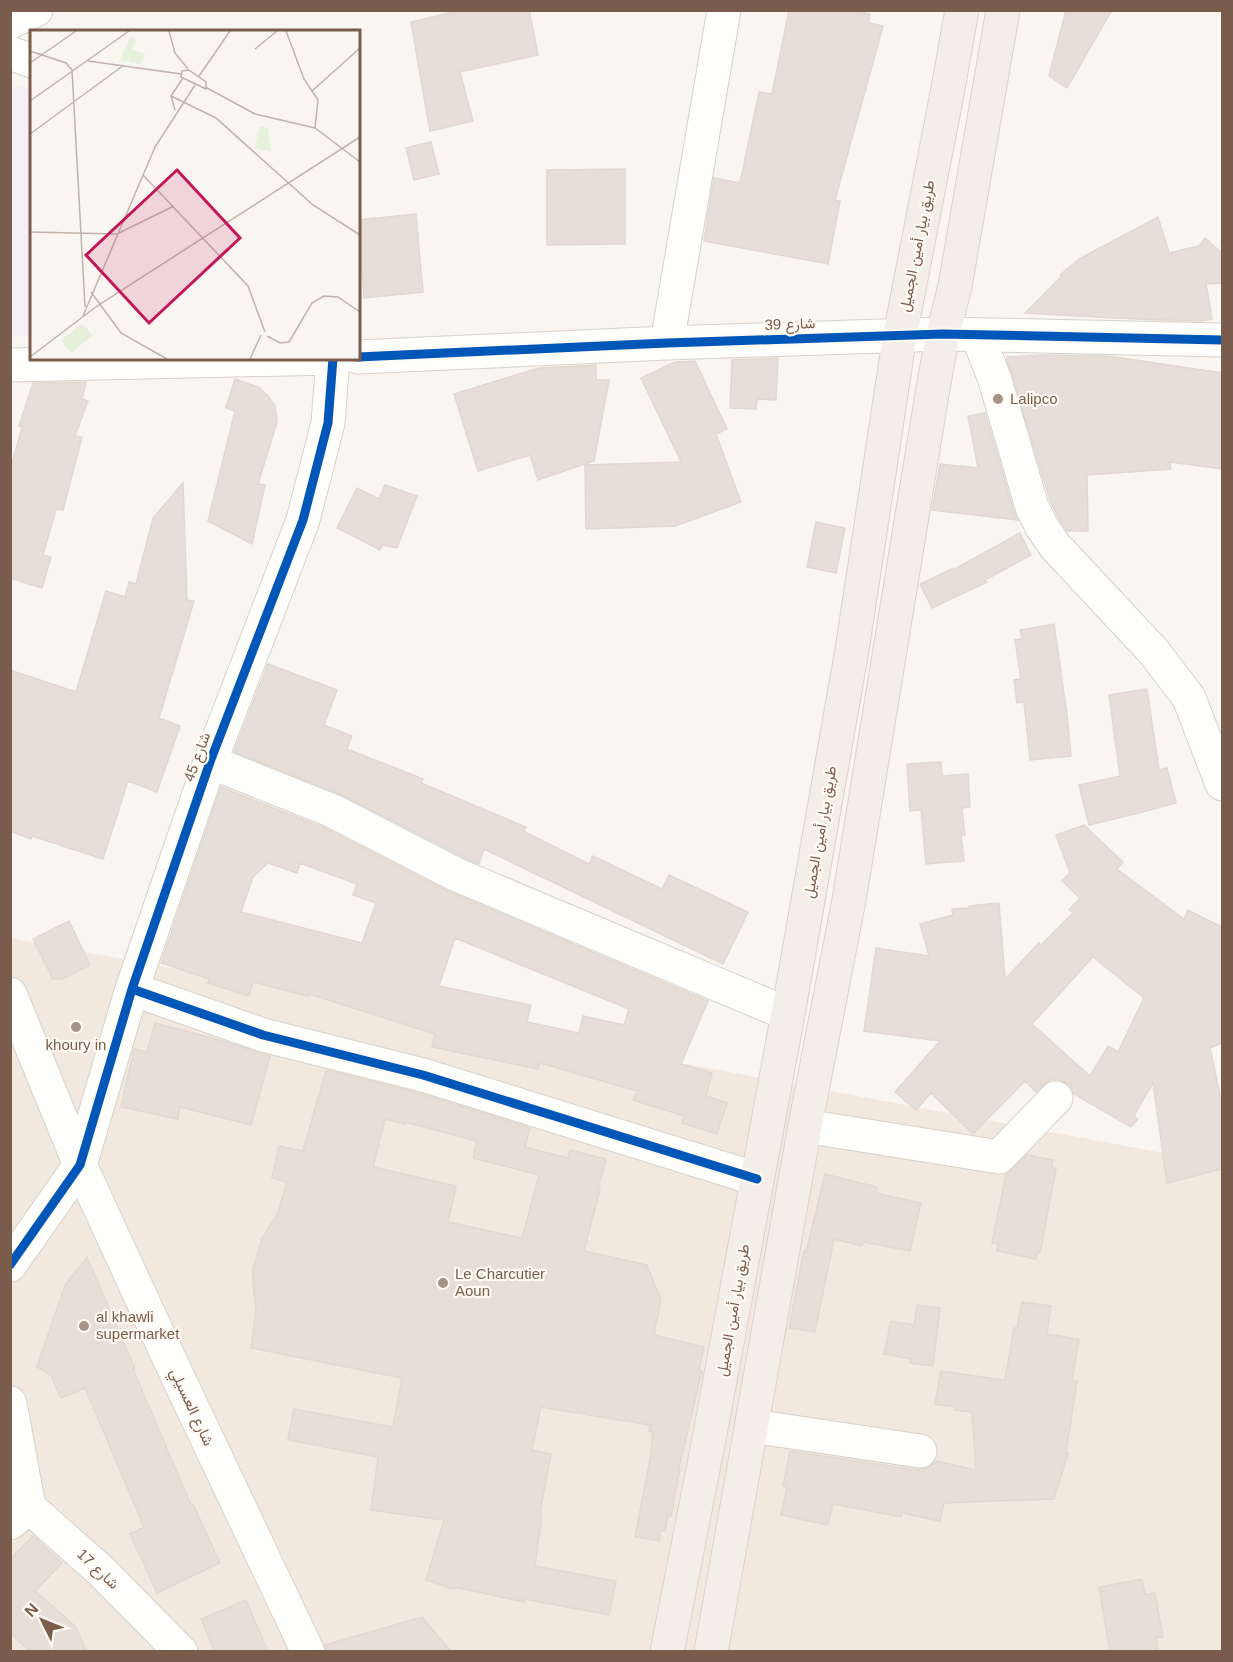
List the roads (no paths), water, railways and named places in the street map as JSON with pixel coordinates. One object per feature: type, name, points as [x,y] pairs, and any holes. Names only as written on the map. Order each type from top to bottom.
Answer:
[{"type":"main road","name":"طريق بيار أمين الجميل","points":[[667,1652],[788,1014],[852,650],[900,335],[962,10]]},
{"type":"main road","points":[[711,1652],[849,900],[943,334],[957,275],[1003,10]]},
{"type":"street","points":[[10,22],[36,10]]},
{"type":"street","points":[[667,343],[723,10]]},
{"type":"street","points":[[10,53],[30,60]]},
{"type":"street","name":"شارع 39","points":[[360,357],[667,343],[943,334],[1222,340]]},
{"type":"street","points":[[978,336],[995,380],[1032,507],[1042,526],[1055,546],[1154,652],[1189,698],[1222,784]]},
{"type":"street","points":[[10,365],[239,360]]},
{"type":"street","name":"شارع 45","points":[[10,1265],[80,1165],[132,989],[210,762],[303,520],[328,423],[331,360]]},
{"type":"street","points":[[210,762],[333,811],[456,874],[788,1014]]},
{"type":"street","points":[[132,989],[263,1035],[423,1075],[757,1179]]},
{"type":"street","name":"شارع العسيلي","points":[[10,994],[80,1165],[308,1652]]},
{"type":"street","points":[[806,1126],[999,1158],[1056,1098]]},
{"type":"street","points":[[10,1403],[20,1515]]},
{"type":"street","points":[[752,1426],[920,1450]]},
{"type":"street","name":"شارع 17","points":[[20,1515],[101,1571],[181,1652]]},
{"type":"place","name":"Lalipco","points":[[998,399]]},
{"type":"place","name":"khoury in","points":[[76,1027]]},
{"type":"place","name":"Le Charcutier Aoun","points":[[443,1283]]},
{"type":"place","name":"al khawli supermarket","points":[[84,1326]]}]
